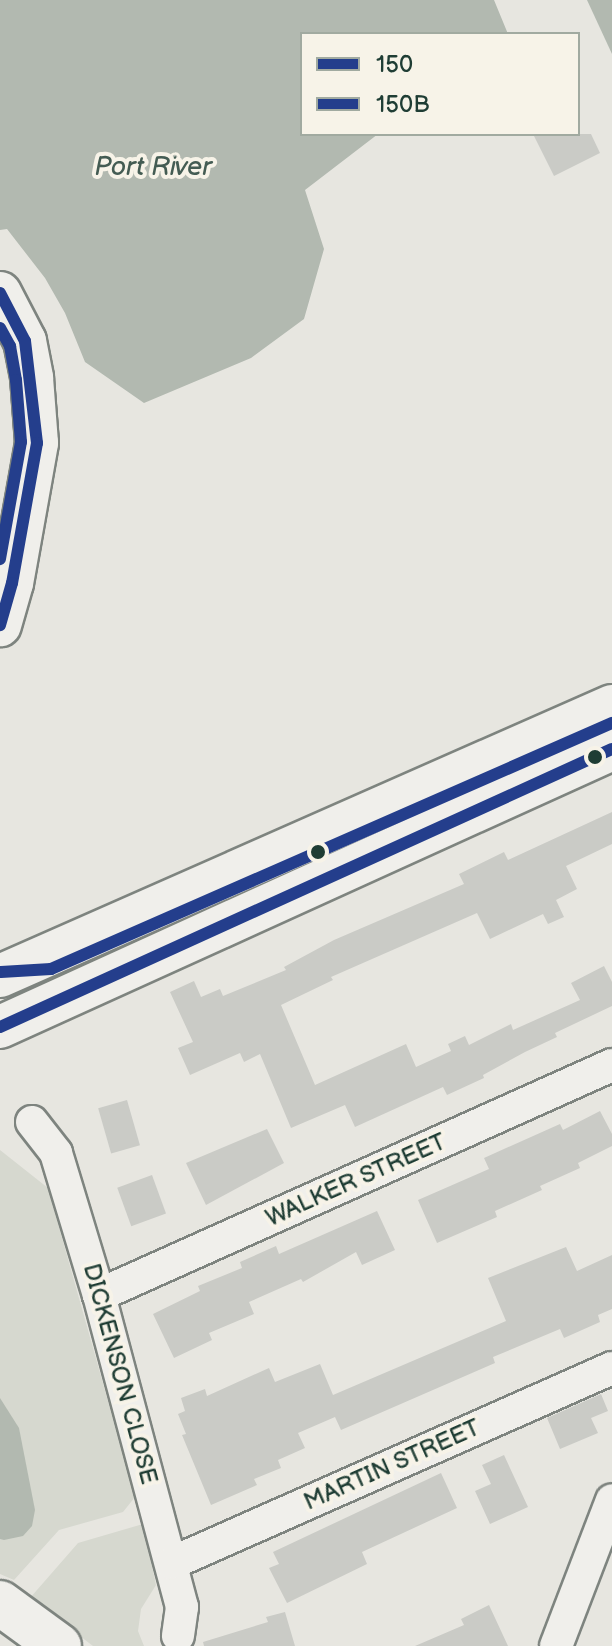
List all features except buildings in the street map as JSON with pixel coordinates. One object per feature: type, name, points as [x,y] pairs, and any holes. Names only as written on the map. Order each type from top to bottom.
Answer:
[{"type":"highway","points":[[0,1603],[59,1646]]},
{"type":"main road","points":[[0,293],[25,341],[32,378],[37,443],[12,583],[0,625]]},
{"type":"main road","points":[[0,349],[13,411],[0,522]]},
{"type":"main road","points":[[0,976],[612,706]]},
{"type":"main road","points":[[0,1027],[612,749]]},
{"type":"main road","points":[[0,956],[45,954]]},
{"type":"street","name":"WALKER STREET","points":[[99,1295],[612,1065]]},
{"type":"street","name":"DICKENSON CLOSE","points":[[32,1122],[56,1153],[99,1295],[172,1563],[182,1607],[178,1636]]},
{"type":"street","name":"MARTIN STREET","points":[[172,1563],[612,1368]]},
{"type":"street","points":[[556,1646],[612,1500]]},
{"type":"shaded area","points":[[0,1150],[48,1188],[135,1497],[123,1512],[59,1530],[14,1580],[0,1574]]},
{"type":"shaded area","points":[[143,1524],[156,1585],[141,1609],[138,1631],[144,1646],[93,1646],[30,1598],[78,1543]]},
{"type":"water","name":"Port River","points":[[0,0],[494,0],[507,32],[300,32],[300,136],[375,136],[305,190],[324,249],[304,319],[251,358],[144,403],[85,362],[65,313],[45,278],[7,229],[0,230]]},
{"type":"water","points":[[587,0],[612,0],[612,54]]},
{"type":"water","points":[[0,1398],[19,1428],[35,1510],[32,1526],[23,1536],[4,1540],[0,1539]]},
{"type":"transit line","name":"150","points":[[0,293],[25,341],[37,443],[12,583],[0,625]]},
{"type":"transit line","name":"150B","points":[[0,328],[10,346],[21,442],[0,559]]},
{"type":"transit line","name":"150B","points":[[1,972],[51,969],[612,723]]},
{"type":"transit line","name":"150","points":[[0,1027],[612,749]]}]
